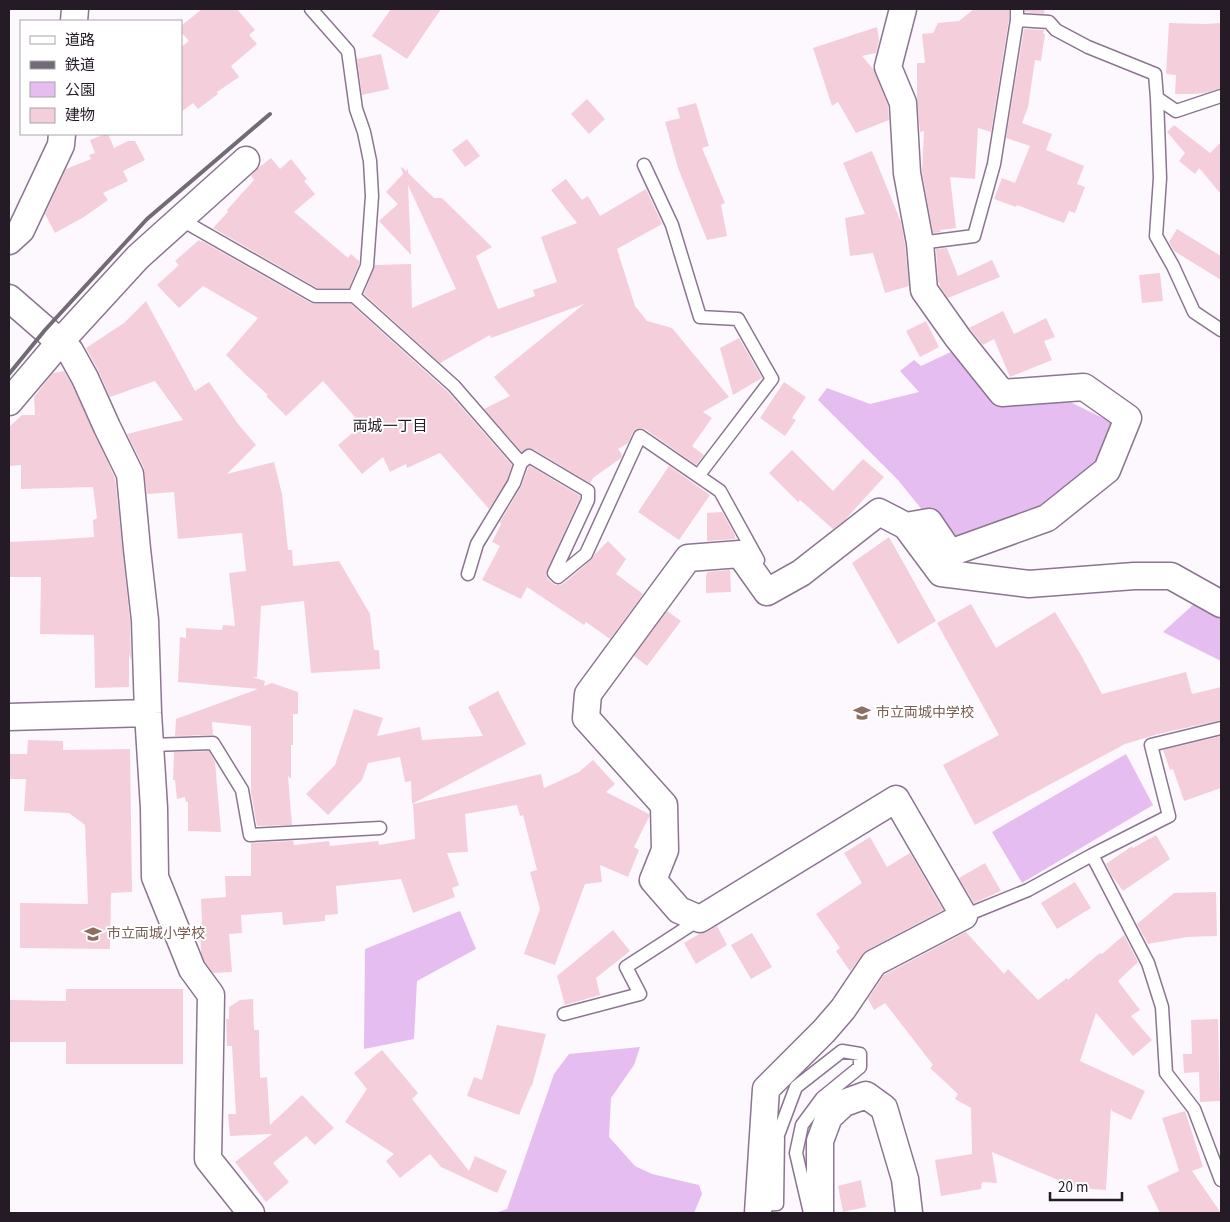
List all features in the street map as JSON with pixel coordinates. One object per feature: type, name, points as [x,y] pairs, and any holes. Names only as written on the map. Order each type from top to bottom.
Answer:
[{"type":"street","points":[[903,9],[888,67],[903,103],[907,173],[920,243],[924,290],[958,338],[1002,393],[1084,387],[1128,418],[1107,470],[1047,518],[950,553],[929,522],[906,526]]},
{"type":"street","points":[[9,241],[21,230],[61,145],[62,135]]},
{"type":"street","points":[[9,402],[60,342],[138,258],[246,160]]},
{"type":"street","points":[[9,298],[70,351],[85,378],[130,474],[145,620],[154,808],[155,877],[192,969],[211,995],[208,1159],[251,1213]]},
{"type":"street","points":[[758,1209],[766,1089],[837,1016],[874,963],[964,916],[896,799],[700,919],[679,910],[653,880],[666,850],[664,805],[586,718],[588,694],[688,558],[740,554],[767,592],[801,573],[879,512],[906,526],[941,573],[1029,584],[1134,576],[1171,576],[1221,604]]},
{"type":"street","points":[[9,717],[148,713]]},
{"type":"street","points":[[820,1213],[820,1141],[829,1117],[844,1103],[866,1095],[884,1108],[905,1179],[909,1213]]},
{"type":"lane","points":[[311,9],[348,51],[356,109],[364,132],[370,160],[372,196],[366,266],[354,296]]},
{"type":"lane","points":[[920,243],[974,236],[994,164],[1017,14],[1050,22],[1056,30],[1088,47],[1155,74],[1160,178],[1156,236],[1173,266],[1194,312],[1221,330]]},
{"type":"lane","points":[[1157,98],[1176,111],[1221,96]]},
{"type":"lane","points":[[644,165],[672,225],[700,317],[738,319],[772,379],[698,476]]},
{"type":"lane","points":[[180,219],[315,296],[354,296],[454,386],[521,463]]},
{"type":"lane","points":[[468,574],[477,544],[514,483],[521,463],[529,456],[588,491],[588,500],[554,573],[558,577],[586,554],[640,436],[720,491],[775,588]]},
{"type":"lane","points":[[964,916],[1028,890],[1169,816],[1151,745],[1221,728]]},
{"type":"lane","points":[[150,745],[213,743],[242,790],[250,835],[380,828]]},
{"type":"lane","points":[[1092,855],[1148,963],[1162,1007],[1166,1073],[1194,1109],[1221,1180]]},
{"type":"lane","points":[[564,1014],[640,994],[626,967],[700,919]]},
{"type":"lane","points":[[758,1209],[777,1204],[778,1135],[796,1086],[842,1052],[860,1054],[860,1067],[822,1098],[802,1125],[796,1153],[810,1213]]},
{"type":"green space","points":[[953,351],[997,402],[1062,398],[1111,422],[1097,479],[1044,514],[953,548],[898,480],[818,400],[827,388],[870,404],[919,392],[900,371],[914,360],[921,366]]},
{"type":"green space","points":[[1194,604],[1221,611],[1221,661],[1163,632]]},
{"type":"green space","points":[[1126,754],[1153,805],[1022,883],[992,832]]},
{"type":"green space","points":[[460,911],[476,949],[417,981],[414,1039],[364,1049],[365,949]]},
{"type":"green space","points":[[640,1047],[634,1065],[611,1098],[609,1137],[635,1166],[652,1174],[699,1185],[702,1194],[694,1213],[495,1213],[507,1209],[554,1074],[569,1054]]},
{"type":"building","points":[[202,9],[237,9],[255,30],[249,35],[257,44],[231,66],[239,77],[217,92],[218,94],[198,109],[193,103],[182,111],[182,46],[189,41],[182,33],[182,25]]},
{"type":"building","points":[[391,9],[441,9],[407,59],[372,36]]},
{"type":"building","points":[[974,9],[1009,9],[991,132],[978,128],[975,179],[950,177],[956,228],[933,233],[922,171],[924,131],[920,132],[917,97],[917,63],[925,63],[922,34],[933,33],[938,23],[959,21]]},
{"type":"building","points":[[1025,9],[1045,9],[1044,14],[1025,12]]},
{"type":"building","points":[[1169,23],[1221,23],[1221,88],[1205,93],[1175,94],[1176,75],[1166,74]]},
{"type":"building","points":[[877,27],[879,40],[876,53],[862,56],[874,70],[888,106],[889,120],[856,133],[838,102],[832,106],[813,48]]},
{"type":"building","points":[[1024,29],[1044,30],[1043,34],[1045,34],[1041,61],[1035,60],[1028,107],[1022,123],[1052,134],[1046,150],[1084,166],[1077,184],[1085,187],[1075,213],[1069,211],[1064,223],[1017,205],[1016,207],[994,199],[1002,178],[1015,183],[1030,146],[1006,138]]},
{"type":"building","points":[[381,54],[389,89],[362,95],[357,59]]},
{"type":"building","points":[[587,99],[605,119],[589,134],[571,114]]},
{"type":"building","points":[[696,103],[709,146],[702,148],[725,203],[721,205],[727,236],[707,240],[678,168],[665,122],[680,118],[677,108]]},
{"type":"building","points":[[1174,125],[1210,153],[1221,142],[1221,194],[1199,168],[1195,174],[1179,161],[1185,153],[1167,132]]},
{"type":"building","points":[[102,135],[108,135],[114,148],[128,141],[135,141],[145,160],[123,171],[128,181],[103,193],[108,200],[84,217],[55,233],[45,214],[66,169],[91,159],[89,155],[95,153],[90,140]]},
{"type":"building","points":[[467,139],[480,156],[465,167],[452,150]]},
{"type":"building","points":[[872,151],[901,222],[909,286],[885,293],[873,253],[850,256],[845,218],[865,214],[843,163]]},
{"type":"building","points":[[271,158],[280,169],[291,159],[307,179],[304,181],[315,194],[294,212],[348,258],[351,254],[359,261],[349,288],[317,288],[213,228],[254,180],[251,176]]},
{"type":"building","points":[[402,167],[406,171],[408,169],[408,173],[434,198],[442,198],[492,247],[476,256],[498,309],[535,296],[533,290],[557,282],[541,237],[577,223],[551,190],[566,179],[582,200],[588,196],[600,216],[646,189],[662,224],[617,249],[635,306],[647,321],[672,328],[729,397],[703,412],[712,418],[692,446],[704,455],[696,465],[645,429],[640,428],[633,432],[628,443],[618,449],[622,455],[621,458],[593,478],[590,483],[533,449],[528,448],[522,452],[484,409],[510,396],[494,377],[584,304],[491,338],[490,335],[440,363],[364,294],[375,265],[411,264],[412,308],[456,289],[408,185],[411,255],[379,221],[398,204],[386,192],[403,174]]},
{"type":"building","points":[[1177,229],[1221,256],[1221,280],[1174,251],[1169,242]]},
{"type":"building","points":[[199,240],[311,303],[351,304],[448,392],[512,465],[507,480],[489,509],[440,453],[407,468],[406,464],[390,472],[383,457],[362,474],[338,445],[362,425],[323,381],[286,416],[266,396],[268,395],[226,355],[258,318],[203,286],[179,308],[157,285],[179,265],[175,261]]},
{"type":"building","points":[[947,248],[958,276],[992,260],[1000,277],[948,298],[938,281],[936,249]]},
{"type":"building","points":[[1160,273],[1163,301],[1142,303],[1139,275]]},
{"type":"building","points":[[146,301],[195,391],[209,382],[238,424],[256,445],[227,474],[274,462],[282,494],[288,550],[292,550],[293,566],[339,561],[370,614],[374,650],[379,650],[380,669],[311,673],[304,601],[261,606],[257,677],[252,677],[265,681],[264,686],[272,683],[298,692],[298,714],[293,714],[291,779],[288,776],[292,825],[257,826],[251,793],[251,726],[212,722],[213,735],[175,736],[176,719],[258,689],[178,682],[180,637],[186,638],[186,628],[222,630],[223,625],[235,626],[229,573],[246,571],[242,533],[178,539],[174,492],[147,494],[144,468],[127,434],[183,420],[155,381],[110,397],[86,348],[124,323]]},
{"type":"building","points":[[1003,311],[1014,334],[1046,318],[1055,337],[1044,341],[1052,360],[1010,377],[994,339],[983,345],[969,328]]},
{"type":"building","points":[[926,321],[939,347],[920,357],[906,331]]},
{"type":"building","points":[[739,338],[762,378],[733,395],[720,348]]},
{"type":"building","points":[[64,371],[115,478],[130,621],[131,660],[129,654],[129,687],[95,688],[94,635],[40,634],[41,577],[9,577],[9,542],[94,537],[93,520],[97,518],[93,487],[21,489],[21,465],[9,466],[9,427],[22,415],[35,415],[34,397],[53,373]]},
{"type":"building","points":[[784,382],[806,397],[792,418],[796,420],[785,436],[760,418]]},
{"type":"building","points":[[792,450],[833,491],[863,459],[884,477],[844,521],[833,529],[800,500],[798,502],[769,473]]},
{"type":"building","points":[[530,466],[580,496],[547,570],[548,579],[555,585],[563,584],[591,560],[608,541],[626,559],[616,574],[643,594],[610,639],[586,622],[584,625],[527,587],[521,599],[482,580],[500,546],[492,542],[501,524],[500,522],[521,487]]},
{"type":"building","points":[[669,466],[710,495],[679,540],[638,512]]},
{"type":"building","points":[[722,512],[735,535],[735,539],[707,541],[707,513]]},
{"type":"building","points":[[889,537],[936,621],[898,644],[852,563]]},
{"type":"building","points":[[730,570],[731,592],[706,593],[707,572]]},
{"type":"building","points":[[971,604],[996,648],[1055,612],[1102,694],[1186,672],[1192,694],[1221,687],[1221,720],[1158,734],[1125,744],[975,825],[943,765],[999,735],[937,623]]},
{"type":"building","points":[[667,611],[681,621],[647,666],[634,656]]},
{"type":"building","points":[[498,691],[526,744],[412,804],[411,781],[405,782],[400,757],[368,763],[362,780],[328,815],[306,794],[335,765],[354,709],[383,718],[377,736],[420,727],[422,740],[483,736],[468,707]]},
{"type":"building","points":[[1221,736],[1221,788],[1184,801],[1173,769],[1170,770],[1163,750]]},
{"type":"building","points":[[28,740],[63,741],[63,750],[130,749],[132,892],[111,893],[110,949],[20,948],[20,903],[88,904],[85,825],[69,813],[24,811],[26,779],[9,779],[9,754],[27,754]]},
{"type":"building","points":[[209,751],[215,762],[221,832],[188,831],[188,802],[186,802],[185,797],[177,799],[175,780],[173,780],[174,752]]},
{"type":"building","points":[[593,760],[615,784],[606,792],[649,814],[649,817],[634,847],[639,850],[628,877],[600,865],[602,882],[585,884],[555,965],[524,954],[540,909],[530,872],[537,870],[523,815],[520,816],[517,805],[465,814],[468,852],[447,853],[459,885],[452,888],[455,897],[413,913],[401,879],[336,886],[338,914],[325,915],[325,921],[283,925],[282,912],[241,915],[242,933],[229,934],[232,972],[213,973],[205,962],[201,952],[201,899],[226,897],[225,876],[251,876],[251,843],[293,841],[294,845],[329,841],[330,846],[378,841],[379,845],[415,839],[413,804],[541,774],[544,788],[579,772]]},
{"type":"building","points":[[1156,835],[1170,859],[1123,891],[1106,864],[1132,846],[1133,848]]},
{"type":"building","points":[[870,837],[887,867],[910,853],[943,910],[867,950],[850,971],[836,951],[840,948],[816,914],[862,883],[844,853]]},
{"type":"building","points":[[985,863],[1001,891],[974,903],[959,878]]},
{"type":"building","points":[[1075,882],[1091,908],[1057,929],[1041,903]]},
{"type":"building","points":[[1216,892],[1217,936],[1187,937],[1148,944],[1137,924],[1174,893]]},
{"type":"building","points":[[717,926],[727,945],[696,964],[684,943]]},
{"type":"building","points":[[613,930],[630,951],[596,978],[600,995],[565,1005],[557,976]]},
{"type":"building","points":[[966,932],[1004,974],[1008,969],[1038,1000],[1067,978],[1068,980],[1124,935],[1138,962],[1118,981],[1140,1010],[1131,1016],[1152,1040],[1133,1056],[1096,1013],[1080,1061],[1145,1091],[1131,1120],[1112,1111],[1111,1108],[1106,1190],[1077,1188],[992,1152],[997,1183],[982,1182],[981,1189],[941,1196],[935,1160],[972,1154],[971,1108],[955,1099],[958,1094],[930,1068],[933,1065],[885,1003],[874,1010],[868,999],[884,975]]},
{"type":"building","points":[[752,933],[772,967],[751,979],[731,945]]},
{"type":"building","points":[[66,989],[183,989],[183,1064],[66,1064],[66,1042],[9,1042],[9,1000],[66,1001]]},
{"type":"building","points":[[253,999],[254,1030],[259,1030],[260,1078],[267,1077],[270,1125],[302,1095],[334,1128],[315,1145],[306,1136],[273,1163],[289,1182],[266,1202],[235,1162],[272,1134],[230,1136],[228,1114],[236,1114],[232,1046],[227,1046],[226,1019],[229,1019],[229,1007],[240,1000]]},
{"type":"building","points":[[1218,1019],[1220,1101],[1200,1102],[1199,1072],[1184,1073],[1183,1054],[1192,1054],[1191,1020]]},
{"type":"building","points":[[497,1025],[546,1034],[532,1086],[519,1115],[467,1096],[474,1077],[482,1080]]},
{"type":"building","points":[[382,1050],[418,1093],[412,1099],[469,1171],[475,1156],[507,1171],[497,1193],[441,1167],[430,1154],[400,1178],[386,1161],[394,1154],[345,1122],[367,1089],[354,1073]]},
{"type":"building","points":[[1185,1111],[1203,1167],[1192,1171],[1221,1213],[1160,1213],[1147,1186],[1179,1171],[1162,1118]]},
{"type":"building","points":[[861,1180],[866,1207],[843,1212],[838,1186]]},
{"type":"railway","points":[[9,374],[45,330],[147,219],[270,114]]},
{"type":"place","name":"市立両城中学校","points":[[862,713]]},
{"type":"place","name":"市立両城小学校","points":[[93,934]]},
{"type":"district","name":"両城一丁目","points":[[390,426]]}]
